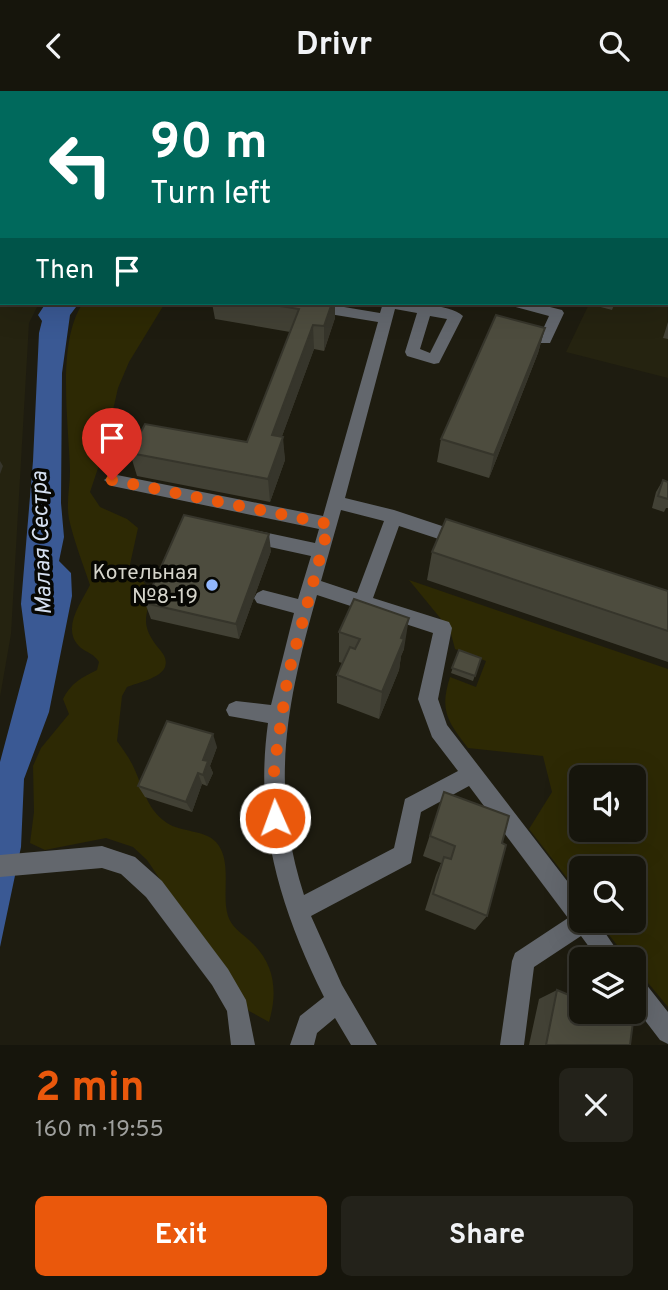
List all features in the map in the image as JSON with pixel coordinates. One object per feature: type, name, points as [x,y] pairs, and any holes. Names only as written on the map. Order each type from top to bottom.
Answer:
[{"type":"street","points":[[331,305],[434,308]]},
{"type":"street","points":[[525,305],[556,313],[545,340]]},
{"type":"street","points":[[365,1045],[337,1003],[297,911],[275,818],[274,768],[291,655],[388,308]]},
{"type":"street","points":[[112,480],[329,524]]},
{"type":"street","points":[[335,502],[394,517],[485,547]]},
{"type":"street","points":[[363,601],[394,517]]},
{"type":"street","points":[[233,533],[321,551]]},
{"type":"street","points":[[312,586],[443,628],[428,699],[439,730],[569,902]]},
{"type":"street","points":[[263,598],[305,608]]},
{"type":"street","points":[[236,710],[280,715]]},
{"type":"street","points":[[297,911],[403,855],[412,806],[472,774]]},
{"type":"street","points":[[0,866],[102,857],[127,865],[154,890],[220,977],[237,1008],[243,1045]]},
{"type":"street","points":[[512,1045],[523,961],[569,930]]},
{"type":"street","points":[[302,1045],[302,1036],[314,1016],[337,1003]]},
{"type":"street","points":[[646,1003],[668,1032]]},
{"type":"shaded area","points":[[0,305],[38,305],[29,323],[11,634],[0,697]]},
{"type":"shaded area","points":[[82,305],[164,305],[129,362],[118,388],[104,450],[90,492],[100,507],[127,519],[138,528],[129,569],[148,589],[150,596],[147,628],[166,663],[159,674],[127,687],[122,696],[117,741],[132,764],[149,803],[160,817],[172,826],[211,838],[221,850],[229,920],[258,949],[272,978],[273,999],[269,1022],[249,1011],[147,860],[133,847],[106,838],[45,850],[30,843],[34,812],[33,766],[41,748],[69,714],[63,699],[69,689],[77,681],[97,670],[99,662],[81,648],[72,633],[74,617],[90,585],[71,527],[68,507],[70,471],[66,384],[69,339]]},
{"type":"shaded area","points":[[589,305],[612,310],[614,305],[668,305],[668,378],[566,352]]},
{"type":"shaded area","points":[[409,580],[668,669],[668,1007],[646,980],[646,947],[619,947],[607,933],[646,933],[646,856],[569,856],[569,881],[529,829],[552,792],[543,756],[468,748],[447,715],[445,699],[450,677],[476,687],[486,661],[455,649],[450,630]]},
{"type":"water","name":"Малая Сестра","points":[[45,305],[78,305],[70,315],[62,373],[61,503],[64,537],[59,561],[71,573],[72,596],[49,712],[24,779],[21,847],[0,947],[0,762],[28,657],[21,604],[33,461],[39,333],[42,321],[38,315]]},
{"type":"building","points":[[274,305],[331,305],[324,326],[313,325],[272,435],[283,437],[268,479],[130,453],[145,424],[247,442],[299,309]]},
{"type":"building","points":[[496,315],[545,328],[494,455],[441,439]]},
{"type":"building","points":[[663,480],[668,482],[668,499],[658,496]]},
{"type":"building","name":"Котельная №8-19","points":[[184,515],[269,534],[236,624],[145,603]]},
{"type":"building","points":[[446,519],[668,591],[668,631],[432,552]]},
{"type":"building","points":[[354,599],[409,618],[401,638],[404,639],[382,692],[337,675],[350,647],[355,649],[360,639],[339,632]]},
{"type":"building","points":[[459,650],[481,658],[475,676],[452,668]]},
{"type":"building","points":[[167,721],[213,734],[203,760],[208,761],[203,775],[198,773],[186,802],[138,786]]},
{"type":"building","points":[[444,792],[509,816],[502,843],[506,845],[487,916],[433,894],[444,857],[451,859],[455,846],[430,836]]},
{"type":"building","points":[[557,990],[569,995],[569,1024],[633,1024],[630,1045],[546,1045]]},
{"type":"place","name":"Котельная №8-19","points":[[212,585]]},
{"type":"route","points":[[112,480],[329,524],[291,655],[274,768],[275,818]]}]
